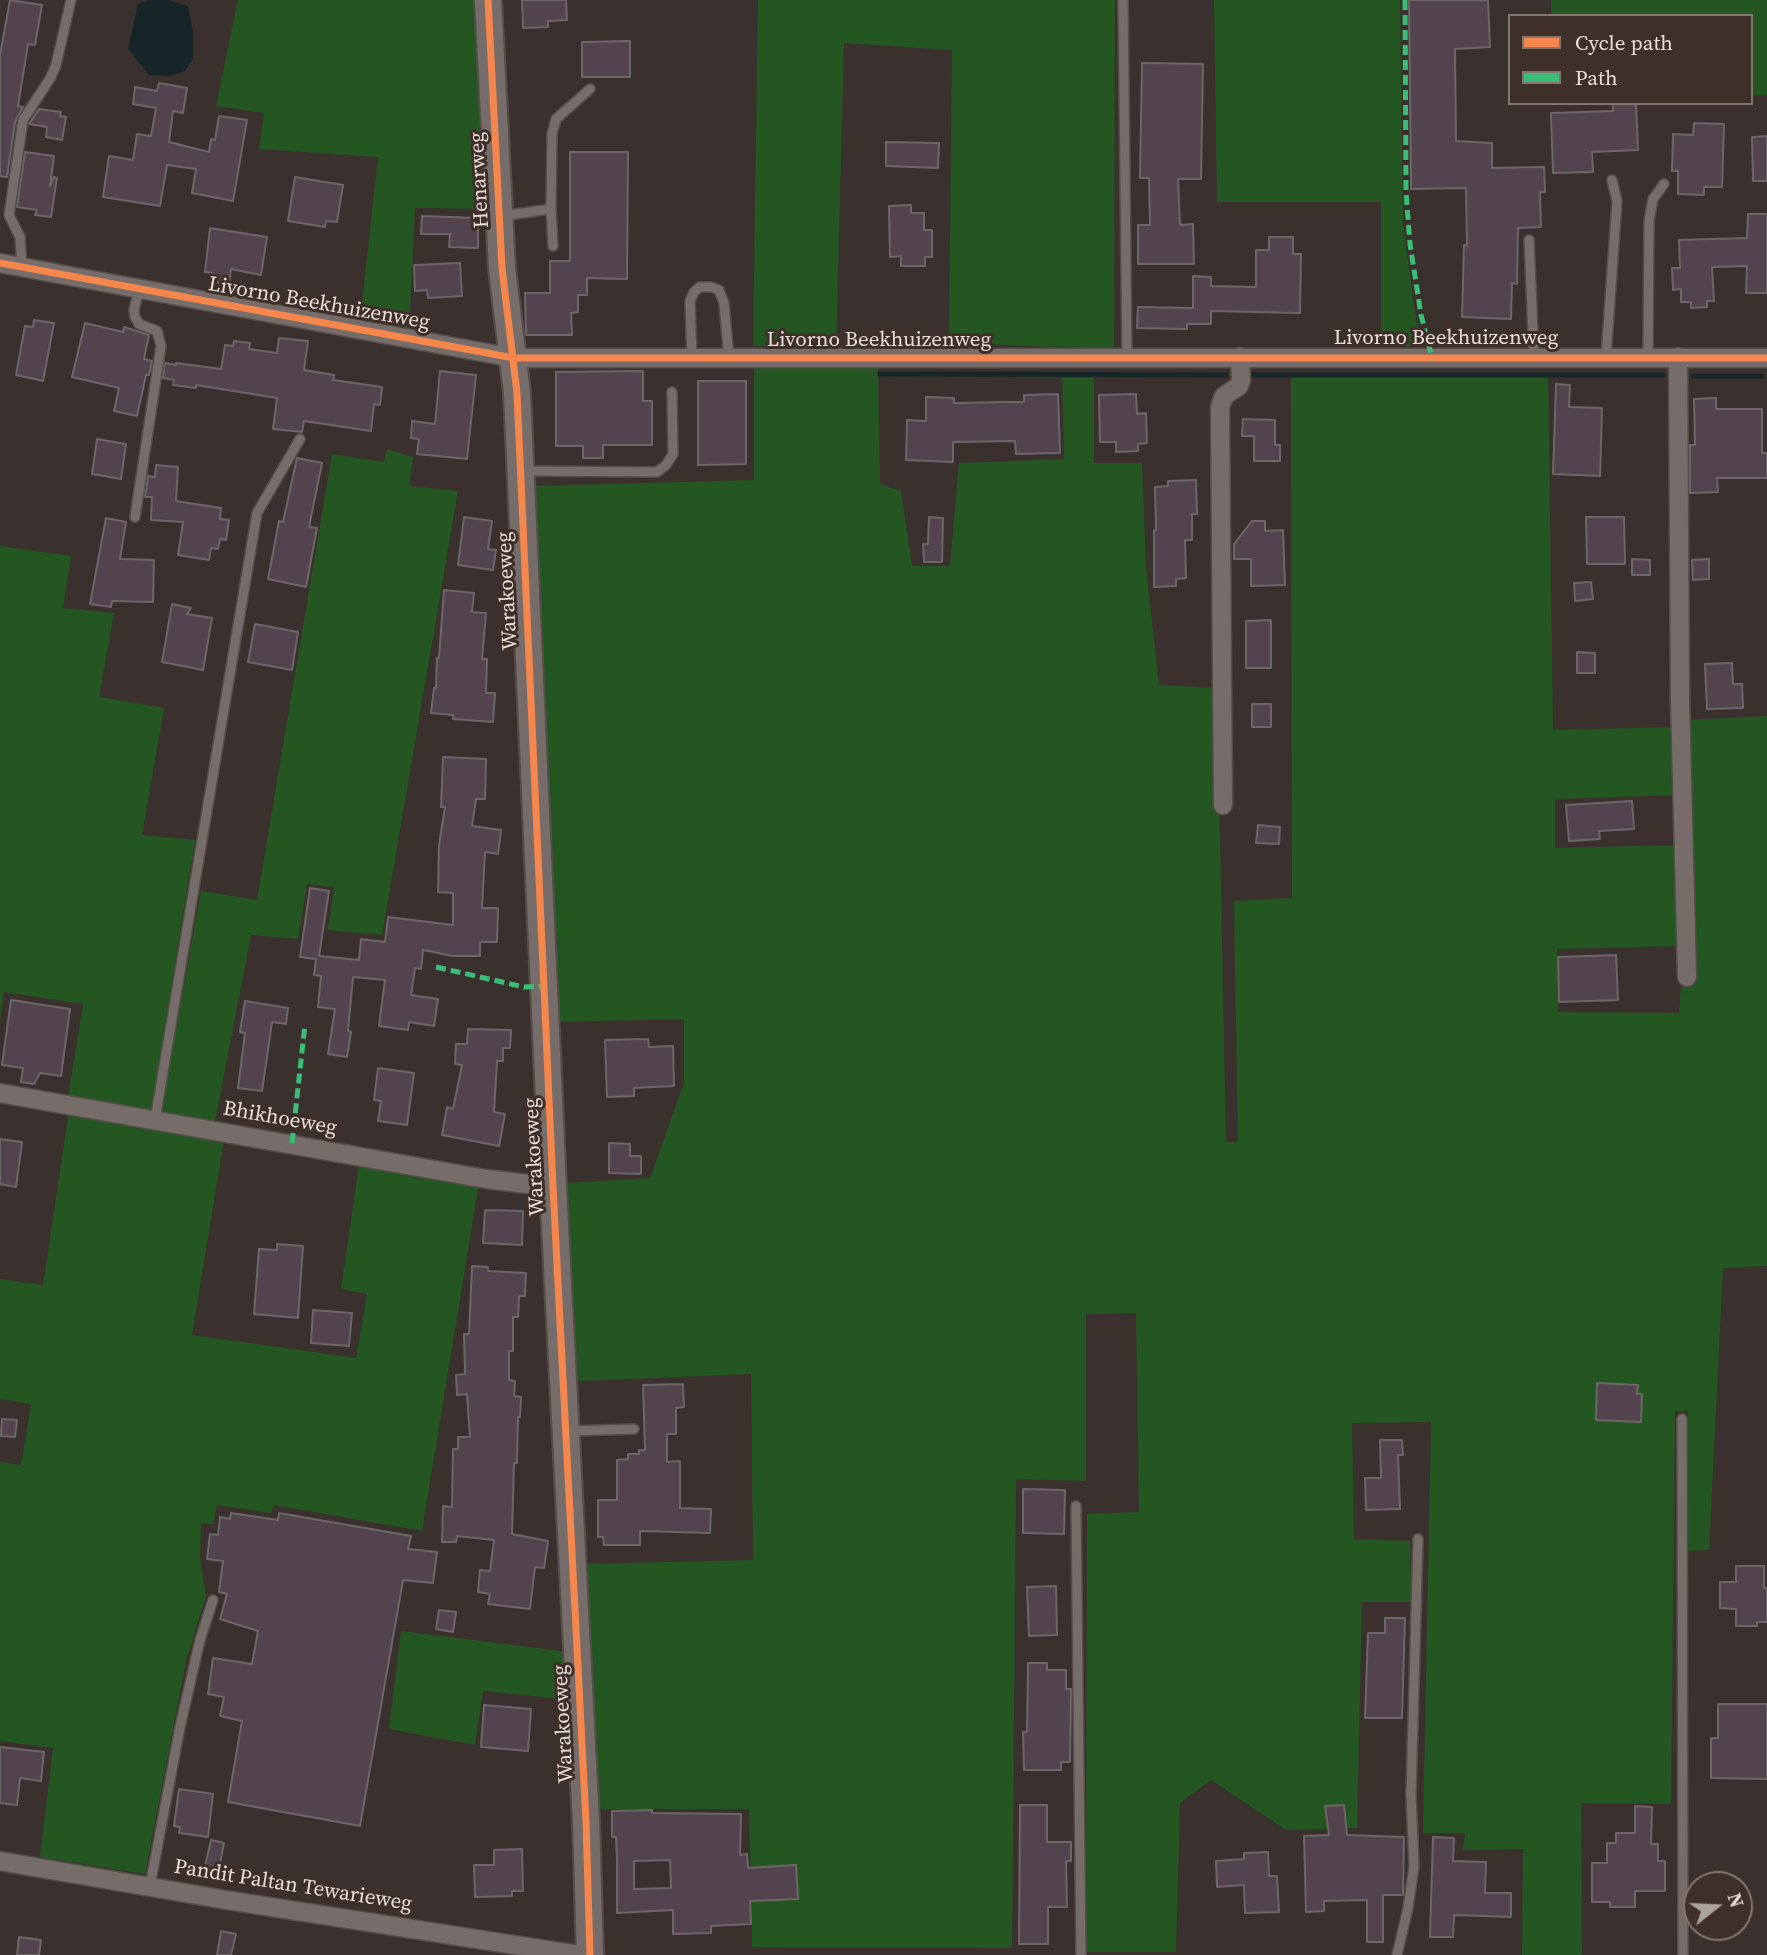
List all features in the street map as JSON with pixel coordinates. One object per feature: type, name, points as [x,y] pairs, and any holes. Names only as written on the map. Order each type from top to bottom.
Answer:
[{"type":"street","name":"Henarweg","points":[[488,0],[506,314],[514,358]]},
{"type":"street","name":"Livorno Beekhuizenweg","points":[[0,264],[514,358],[1767,358]]},
{"type":"street","points":[[1678,357],[1680,700],[1687,977]]},
{"type":"street","name":"Warakoeweg","points":[[514,358],[586,1821],[590,1955]]},
{"type":"street","points":[[1223,805],[1220,407],[1224,396],[1239,386],[1240,358]]},
{"type":"street","name":"Bhikhoeweg","points":[[0,1093],[486,1179],[553,1187]]},
{"type":"street","name":"Pandit Paltan Tewarieweg","points":[[0,1861],[579,1955]]},
{"type":"lane","points":[[22,268],[20,237],[9,215],[23,120],[56,65],[71,0]]},
{"type":"lane","points":[[1123,0],[1127,357]]},
{"type":"lane","points":[[553,246],[552,134],[556,119],[590,89]]},
{"type":"lane","points":[[1606,357],[1617,201],[1612,180]]},
{"type":"lane","points":[[1648,357],[1649,222],[1653,199],[1664,184]]},
{"type":"lane","points":[[499,216],[551,209]]},
{"type":"lane","points":[[1528,240],[1534,356]]},
{"type":"lane","points":[[692,359],[690,301],[694,292],[700,288],[711,287],[719,290],[724,303],[729,359]]},
{"type":"lane","points":[[135,517],[161,346],[157,331],[139,324],[135,317],[139,289]]},
{"type":"lane","points":[[520,471],[657,472],[673,454],[672,392]]},
{"type":"lane","points":[[155,1120],[257,513],[300,439]]},
{"type":"lane","points":[[1682,1419],[1683,1955]]},
{"type":"lane","points":[[566,1431],[634,1429]]},
{"type":"lane","points":[[1076,1506],[1080,1955]]},
{"type":"lane","points":[[1397,1955],[1414,1866],[1411,1796],[1418,1539]]},
{"type":"lane","points":[[150,1886],[180,1727],[200,1640],[214,1600]]},
{"type":"green space","points":[[238,0],[480,0],[488,209],[415,208],[409,330],[360,322],[378,157],[259,149],[264,113],[216,106]]},
{"type":"green space","points":[[758,0],[1115,0],[1114,349],[949,343],[952,50],[844,43],[836,347],[753,346]]},
{"type":"green space","points":[[1214,0],[1400,0],[1403,223],[1422,347],[1381,346],[1381,202],[1217,202]]},
{"type":"green space","points":[[1551,0],[1767,0],[1767,95],[1753,95],[1753,14],[1551,14]]},
{"type":"green space","points":[[878,365],[880,484],[901,491],[912,566],[950,566],[959,463],[1064,459],[1062,374],[1094,374],[1094,463],[1142,463],[1146,567],[1159,685],[1217,688],[1226,1142],[1238,1142],[1234,901],[1292,898],[1291,375],[1548,375],[1553,730],[1675,727],[1673,795],[1555,799],[1555,848],[1677,845],[1680,946],[1557,949],[1558,1012],[1679,1013],[1681,987],[1693,986],[1688,720],[1767,716],[1767,1266],[1723,1268],[1709,1550],[1688,1551],[1688,1411],[1675,1411],[1671,1804],[1581,1803],[1582,1955],[1522,1955],[1523,1849],[1463,1850],[1465,1833],[1423,1833],[1431,1422],[1352,1423],[1354,1539],[1410,1541],[1411,1602],[1362,1602],[1357,1828],[1286,1830],[1211,1780],[1180,1803],[1176,1952],[1086,1952],[1087,1514],[1139,1512],[1136,1313],[1086,1314],[1086,1481],[1016,1479],[1012,1948],[752,1947],[749,1809],[591,1809],[581,1564],[753,1560],[751,1374],[578,1381],[566,1183],[650,1178],[684,1083],[684,1019],[555,1022],[530,486],[754,480],[754,366]]},
{"type":"green space","points":[[387,449],[413,457],[409,486],[458,491],[382,935],[328,930],[334,887],[307,884],[298,939],[251,935],[215,1121],[161,1113],[201,891],[257,900],[332,454],[384,462]]},
{"type":"green space","points":[[0,546],[71,556],[63,608],[114,613],[99,697],[164,708],[142,835],[195,840],[151,1112],[68,1097],[83,1004],[4,992],[0,1021]]},
{"type":"green space","points":[[69,1110],[224,1140],[192,1335],[356,1358],[367,1294],[341,1289],[359,1165],[479,1183],[422,1531],[274,1505],[271,1513],[217,1505],[213,1524],[201,1523],[200,1557],[206,1596],[186,1661],[145,1874],[40,1857],[53,1748],[0,1741],[0,1462],[21,1465],[31,1404],[0,1399],[0,1279],[43,1285]]},
{"type":"green space","points":[[401,1631],[568,1652],[571,1700],[483,1691],[475,1745],[389,1729]]},
{"type":"shaded area","points":[[149,0],[168,0],[188,6],[193,32],[193,59],[185,71],[170,76],[149,75],[128,49],[138,4]]},
{"type":"building","points":[[10,0],[42,5],[35,45],[28,44],[18,106],[23,107],[15,122],[7,177],[0,176],[0,55]]},
{"type":"building","points":[[522,0],[566,0],[567,20],[548,21],[548,27],[523,28]]},
{"type":"building","points":[[1409,0],[1488,0],[1490,47],[1455,49],[1456,141],[1492,143],[1492,168],[1544,167],[1545,192],[1540,192],[1541,227],[1518,228],[1517,284],[1512,283],[1511,319],[1462,317],[1464,245],[1467,246],[1466,188],[1411,189]]},
{"type":"building","points":[[630,41],[630,77],[582,77],[582,42]]},
{"type":"building","points":[[1142,63],[1203,64],[1201,179],[1178,179],[1180,225],[1193,224],[1194,264],[1138,264],[1138,225],[1150,225],[1149,178],[1140,178]]},
{"type":"building","points":[[159,83],[187,88],[183,113],[173,111],[169,142],[209,152],[211,139],[215,140],[219,116],[247,120],[233,201],[192,193],[196,169],[167,165],[160,206],[103,197],[109,156],[133,160],[137,134],[151,136],[156,108],[133,104],[135,87],[157,91]]},
{"type":"building","points":[[1613,105],[1636,105],[1638,150],[1592,152],[1593,172],[1553,173],[1551,113],[1613,111]]},
{"type":"building","points":[[39,109],[61,112],[60,116],[66,117],[62,140],[46,137],[47,127],[29,124]]},
{"type":"building","points":[[1694,123],[1724,124],[1722,187],[1704,187],[1704,195],[1678,194],[1678,171],[1672,171],[1673,134],[1693,135]]},
{"type":"building","points":[[1767,136],[1767,181],[1753,181],[1752,137]]},
{"type":"building","points":[[886,142],[939,143],[938,168],[886,166]]},
{"type":"building","points":[[25,152],[54,156],[50,186],[54,177],[57,178],[51,217],[35,215],[37,210],[17,207]]},
{"type":"building","points":[[570,152],[628,152],[627,279],[587,278],[587,295],[578,295],[578,312],[571,313],[572,335],[526,335],[525,293],[550,293],[550,261],[570,261]]},
{"type":"building","points":[[295,177],[343,185],[337,222],[326,221],[325,227],[288,221]]},
{"type":"building","points":[[911,205],[911,213],[924,213],[924,230],[932,230],[932,257],[925,257],[925,266],[901,266],[901,256],[890,257],[889,206]]},
{"type":"building","points":[[1748,214],[1767,214],[1767,293],[1746,293],[1747,266],[1712,267],[1714,301],[1707,301],[1707,307],[1691,308],[1691,302],[1681,302],[1681,289],[1673,290],[1672,268],[1680,268],[1679,240],[1747,238]]},
{"type":"building","points":[[422,216],[478,218],[478,248],[449,247],[450,234],[421,234]]},
{"type":"building","points":[[210,228],[267,237],[261,275],[231,269],[229,284],[212,282],[213,273],[205,272]]},
{"type":"building","points":[[1269,237],[1293,237],[1293,254],[1301,254],[1300,313],[1211,311],[1211,324],[1187,324],[1187,329],[1137,328],[1138,307],[1193,308],[1193,276],[1211,277],[1211,286],[1256,287],[1256,250],[1269,250]]},
{"type":"building","points":[[460,263],[462,296],[428,298],[427,290],[415,291],[414,265]]},
{"type":"building","points":[[34,320],[54,323],[43,381],[16,375],[25,326],[33,327]]},
{"type":"building","points":[[85,323],[123,332],[124,327],[149,335],[144,359],[152,361],[149,375],[146,375],[137,416],[114,411],[119,388],[72,377]]},
{"type":"building","points":[[279,338],[308,341],[304,370],[334,375],[333,380],[382,387],[380,405],[374,404],[371,431],[304,421],[302,432],[273,429],[277,398],[196,385],[196,388],[173,385],[174,380],[163,378],[165,363],[221,369],[225,345],[233,346],[234,341],[250,343],[249,349],[277,353]]},
{"type":"building","points":[[440,371],[476,375],[467,459],[417,454],[419,439],[411,438],[412,421],[435,424]]},
{"type":"building","points":[[643,371],[643,401],[652,401],[652,445],[603,445],[603,458],[583,458],[583,446],[556,446],[556,372]]},
{"type":"building","points":[[698,381],[746,381],[746,464],[698,465]]},
{"type":"building","points":[[1556,384],[1570,385],[1569,407],[1602,408],[1600,476],[1553,474]]},
{"type":"building","points":[[1058,394],[1060,453],[1016,454],[1015,441],[953,442],[953,462],[906,460],[907,420],[926,421],[926,397],[954,398],[954,403],[1024,402],[1024,395]]},
{"type":"building","points":[[1136,394],[1137,414],[1146,413],[1147,443],[1138,444],[1138,451],[1116,452],[1116,442],[1100,442],[1099,395]]},
{"type":"building","points":[[1716,398],[1716,409],[1762,409],[1762,453],[1767,453],[1767,478],[1717,478],[1718,492],[1690,493],[1690,445],[1695,445],[1694,399]]},
{"type":"building","points":[[1243,419],[1275,420],[1275,445],[1280,445],[1280,461],[1254,461],[1254,436],[1242,436]]},
{"type":"building","points":[[97,439],[126,444],[121,479],[92,474]]},
{"type":"building","points":[[297,458],[322,463],[309,527],[317,528],[306,587],[268,579],[279,521],[283,522]]},
{"type":"building","points":[[156,465],[178,467],[176,501],[221,508],[220,519],[229,520],[226,540],[220,539],[218,549],[211,548],[209,560],[178,555],[183,522],[151,520],[152,497],[145,497],[148,476],[155,477]]},
{"type":"building","points":[[1196,480],[1197,514],[1192,514],[1192,540],[1185,540],[1186,578],[1176,579],[1176,586],[1154,587],[1155,487],[1168,486],[1168,481]]},
{"type":"building","points":[[464,517],[492,521],[488,549],[496,550],[493,570],[458,565]]},
{"type":"building","points":[[929,517],[943,518],[942,562],[924,562],[923,544],[928,544]]},
{"type":"building","points":[[1586,517],[1624,517],[1625,564],[1587,564]]},
{"type":"building","points":[[106,518],[126,522],[120,559],[154,560],[153,602],[112,601],[111,607],[90,604]]},
{"type":"building","points":[[1252,521],[1265,521],[1265,531],[1283,530],[1285,585],[1251,586],[1251,559],[1234,559],[1234,544]]},
{"type":"building","points":[[1632,559],[1650,560],[1650,575],[1632,575]]},
{"type":"building","points":[[1709,559],[1709,579],[1693,580],[1692,560]]},
{"type":"building","points":[[1591,582],[1593,599],[1575,601],[1574,583]]},
{"type":"building","points":[[444,590],[474,593],[472,612],[486,613],[482,659],[487,659],[486,693],[495,693],[493,722],[453,719],[453,715],[431,713],[436,688]]},
{"type":"building","points":[[172,604],[191,608],[187,614],[212,618],[203,670],[162,662]]},
{"type":"building","points":[[1271,620],[1271,668],[1246,668],[1246,621]]},
{"type":"building","points":[[255,624],[298,632],[292,670],[248,662]]},
{"type":"building","points":[[1577,652],[1595,653],[1595,673],[1577,673]]},
{"type":"building","points":[[1732,663],[1733,684],[1742,684],[1743,708],[1707,709],[1705,664]]},
{"type":"building","points":[[1252,704],[1271,704],[1271,727],[1252,727]]},
{"type":"building","points":[[443,757],[486,759],[485,799],[476,799],[472,826],[501,830],[498,854],[485,852],[482,908],[498,908],[497,942],[480,942],[480,956],[453,956],[423,950],[421,969],[415,968],[411,995],[438,999],[434,1026],[409,1022],[408,1030],[379,1026],[385,980],[353,977],[348,1031],[351,1032],[347,1057],[328,1054],[335,1009],[318,1007],[321,976],[314,975],[316,959],[300,957],[310,888],[329,891],[319,956],[359,960],[361,939],[385,942],[388,917],[453,925],[453,893],[438,892],[439,845],[445,807],[441,807]]},
{"type":"building","points":[[1632,801],[1634,829],[1599,831],[1600,839],[1569,841],[1566,805]]},
{"type":"building","points":[[1258,825],[1280,827],[1279,844],[1256,843]]},
{"type":"building","points":[[1616,955],[1618,1000],[1559,1002],[1558,957]]},
{"type":"building","points":[[11,1000],[70,1009],[61,1076],[40,1073],[34,1084],[21,1082],[23,1068],[2,1065]]},
{"type":"building","points":[[245,1001],[288,1008],[286,1024],[272,1022],[262,1091],[238,1088],[245,1033],[240,1032]]},
{"type":"building","points":[[468,1029],[511,1030],[510,1048],[503,1048],[503,1061],[497,1061],[494,1112],[505,1114],[499,1146],[442,1135],[447,1107],[453,1109],[462,1065],[455,1064],[456,1044],[467,1044]]},
{"type":"building","points":[[648,1039],[649,1047],[673,1046],[674,1086],[634,1088],[634,1096],[607,1097],[605,1040]]},
{"type":"building","points":[[378,1068],[414,1073],[407,1125],[378,1121],[381,1101],[374,1100]]},
{"type":"building","points":[[0,1139],[22,1142],[16,1187],[0,1184]]},
{"type":"building","points":[[609,1143],[630,1144],[630,1156],[641,1156],[641,1174],[609,1173]]},
{"type":"building","points":[[485,1210],[523,1211],[522,1245],[483,1243]]},
{"type":"building","points":[[277,1244],[303,1246],[298,1318],[254,1314],[259,1249],[277,1250]]},
{"type":"building","points":[[472,1266],[488,1267],[488,1271],[526,1273],[525,1296],[519,1296],[518,1317],[513,1317],[513,1351],[509,1351],[509,1380],[515,1381],[514,1396],[521,1397],[517,1463],[514,1463],[512,1534],[548,1541],[544,1568],[535,1567],[530,1609],[488,1604],[490,1594],[478,1592],[480,1570],[490,1571],[494,1540],[457,1536],[456,1542],[442,1542],[443,1506],[452,1507],[453,1449],[458,1449],[458,1437],[470,1437],[467,1394],[457,1395],[456,1375],[465,1374],[464,1334],[469,1334]]},
{"type":"building","points":[[313,1310],[352,1313],[349,1346],[311,1343]]},
{"type":"building","points":[[1597,1383],[1638,1385],[1637,1394],[1642,1394],[1641,1422],[1596,1420]]},
{"type":"building","points":[[683,1384],[684,1407],[676,1408],[676,1434],[667,1434],[667,1462],[680,1461],[680,1508],[711,1509],[710,1533],[640,1531],[640,1545],[604,1545],[603,1537],[598,1537],[598,1500],[617,1500],[617,1460],[628,1459],[628,1454],[639,1454],[639,1450],[645,1450],[643,1385]]},
{"type":"building","points":[[2,1419],[17,1420],[15,1437],[1,1436]]},
{"type":"building","points":[[1380,1440],[1402,1440],[1403,1455],[1398,1455],[1400,1509],[1366,1510],[1365,1478],[1381,1478]]},
{"type":"building","points":[[1023,1489],[1065,1490],[1064,1534],[1023,1533]]},
{"type":"building","points":[[231,1513],[278,1520],[279,1513],[411,1536],[408,1549],[437,1552],[433,1583],[403,1580],[360,1826],[228,1802],[242,1721],[220,1716],[224,1697],[208,1694],[213,1658],[252,1664],[258,1631],[220,1619],[227,1594],[219,1592],[223,1561],[207,1559],[210,1534],[218,1535],[220,1517],[230,1519]]},
{"type":"building","points":[[1736,1566],[1764,1566],[1767,1622],[1757,1622],[1757,1626],[1736,1626],[1736,1609],[1720,1608],[1720,1582],[1736,1582]]},
{"type":"building","points":[[1056,1586],[1057,1635],[1029,1636],[1027,1587]]},
{"type":"building","points":[[439,1610],[456,1612],[453,1632],[436,1629]]},
{"type":"building","points":[[1385,1618],[1405,1618],[1402,1718],[1365,1718],[1368,1633],[1385,1633]]},
{"type":"building","points":[[1028,1663],[1047,1663],[1047,1670],[1066,1670],[1066,1689],[1071,1689],[1070,1762],[1061,1762],[1061,1770],[1024,1770],[1023,1732],[1027,1732]]},
{"type":"building","points":[[1718,1704],[1767,1704],[1767,1779],[1711,1778],[1711,1738],[1718,1738]]},
{"type":"building","points":[[484,1705],[531,1709],[528,1751],[481,1747]]},
{"type":"building","points":[[0,1747],[44,1752],[41,1781],[20,1778],[17,1805],[0,1803]]},
{"type":"building","points":[[179,1789],[213,1794],[208,1837],[179,1833],[180,1827],[174,1826]]},
{"type":"building","points":[[1020,1805],[1047,1805],[1047,1842],[1071,1842],[1071,1861],[1066,1861],[1067,1907],[1048,1907],[1048,1944],[1019,1944]]},
{"type":"building","points":[[1344,1805],[1347,1835],[1404,1837],[1403,1895],[1383,1895],[1383,1942],[1367,1942],[1367,1900],[1324,1901],[1324,1911],[1306,1912],[1304,1836],[1329,1835],[1325,1806]]},
{"type":"building","points":[[1635,1806],[1652,1807],[1651,1844],[1658,1844],[1658,1861],[1665,1861],[1665,1891],[1635,1891],[1635,1907],[1610,1907],[1610,1902],[1592,1902],[1592,1863],[1607,1863],[1607,1843],[1616,1843],[1616,1833],[1635,1833]]},
{"type":"building","points":[[612,1811],[741,1814],[740,1855],[747,1854],[748,1868],[796,1865],[798,1899],[750,1901],[751,1924],[711,1926],[711,1933],[673,1934],[673,1910],[617,1913],[616,1837],[612,1837]],"holes":[[[670,1860],[671,1888],[634,1889],[634,1861]]]},
{"type":"building","points":[[1433,1837],[1454,1838],[1453,1861],[1486,1862],[1485,1893],[1511,1893],[1511,1917],[1454,1915],[1453,1937],[1430,1937]]},
{"type":"building","points":[[211,1840],[224,1843],[218,1874],[204,1871]]},
{"type":"building","points":[[522,1849],[523,1891],[512,1891],[512,1896],[475,1897],[474,1865],[494,1865],[494,1850]]},
{"type":"building","points":[[1268,1852],[1269,1876],[1277,1876],[1279,1912],[1245,1913],[1244,1885],[1217,1887],[1216,1861],[1244,1859],[1244,1853]]},
{"type":"building","points":[[221,1931],[236,1934],[231,1955],[217,1955]]},
{"type":"building","points":[[19,1937],[41,1940],[39,1955],[17,1955]]},
{"type":"waterway","points":[[880,374],[1226,375]]},
{"type":"waterway","points":[[1253,375],[1663,375]]},
{"type":"waterway","points":[[1693,376],[1762,376]]},
{"type":"marked path","points":[[1405,0],[1406,192],[1410,244],[1421,315],[1432,357]]},
{"type":"marked path","points":[[436,967],[524,987],[544,986]]},
{"type":"marked path","points":[[292,1143],[305,1024]]},
{"type":"cycle path","points":[[488,0],[502,268],[517,393],[553,1187],[586,1821],[590,1955]]},
{"type":"cycle path","points":[[0,263],[514,358],[1767,358]]}]
